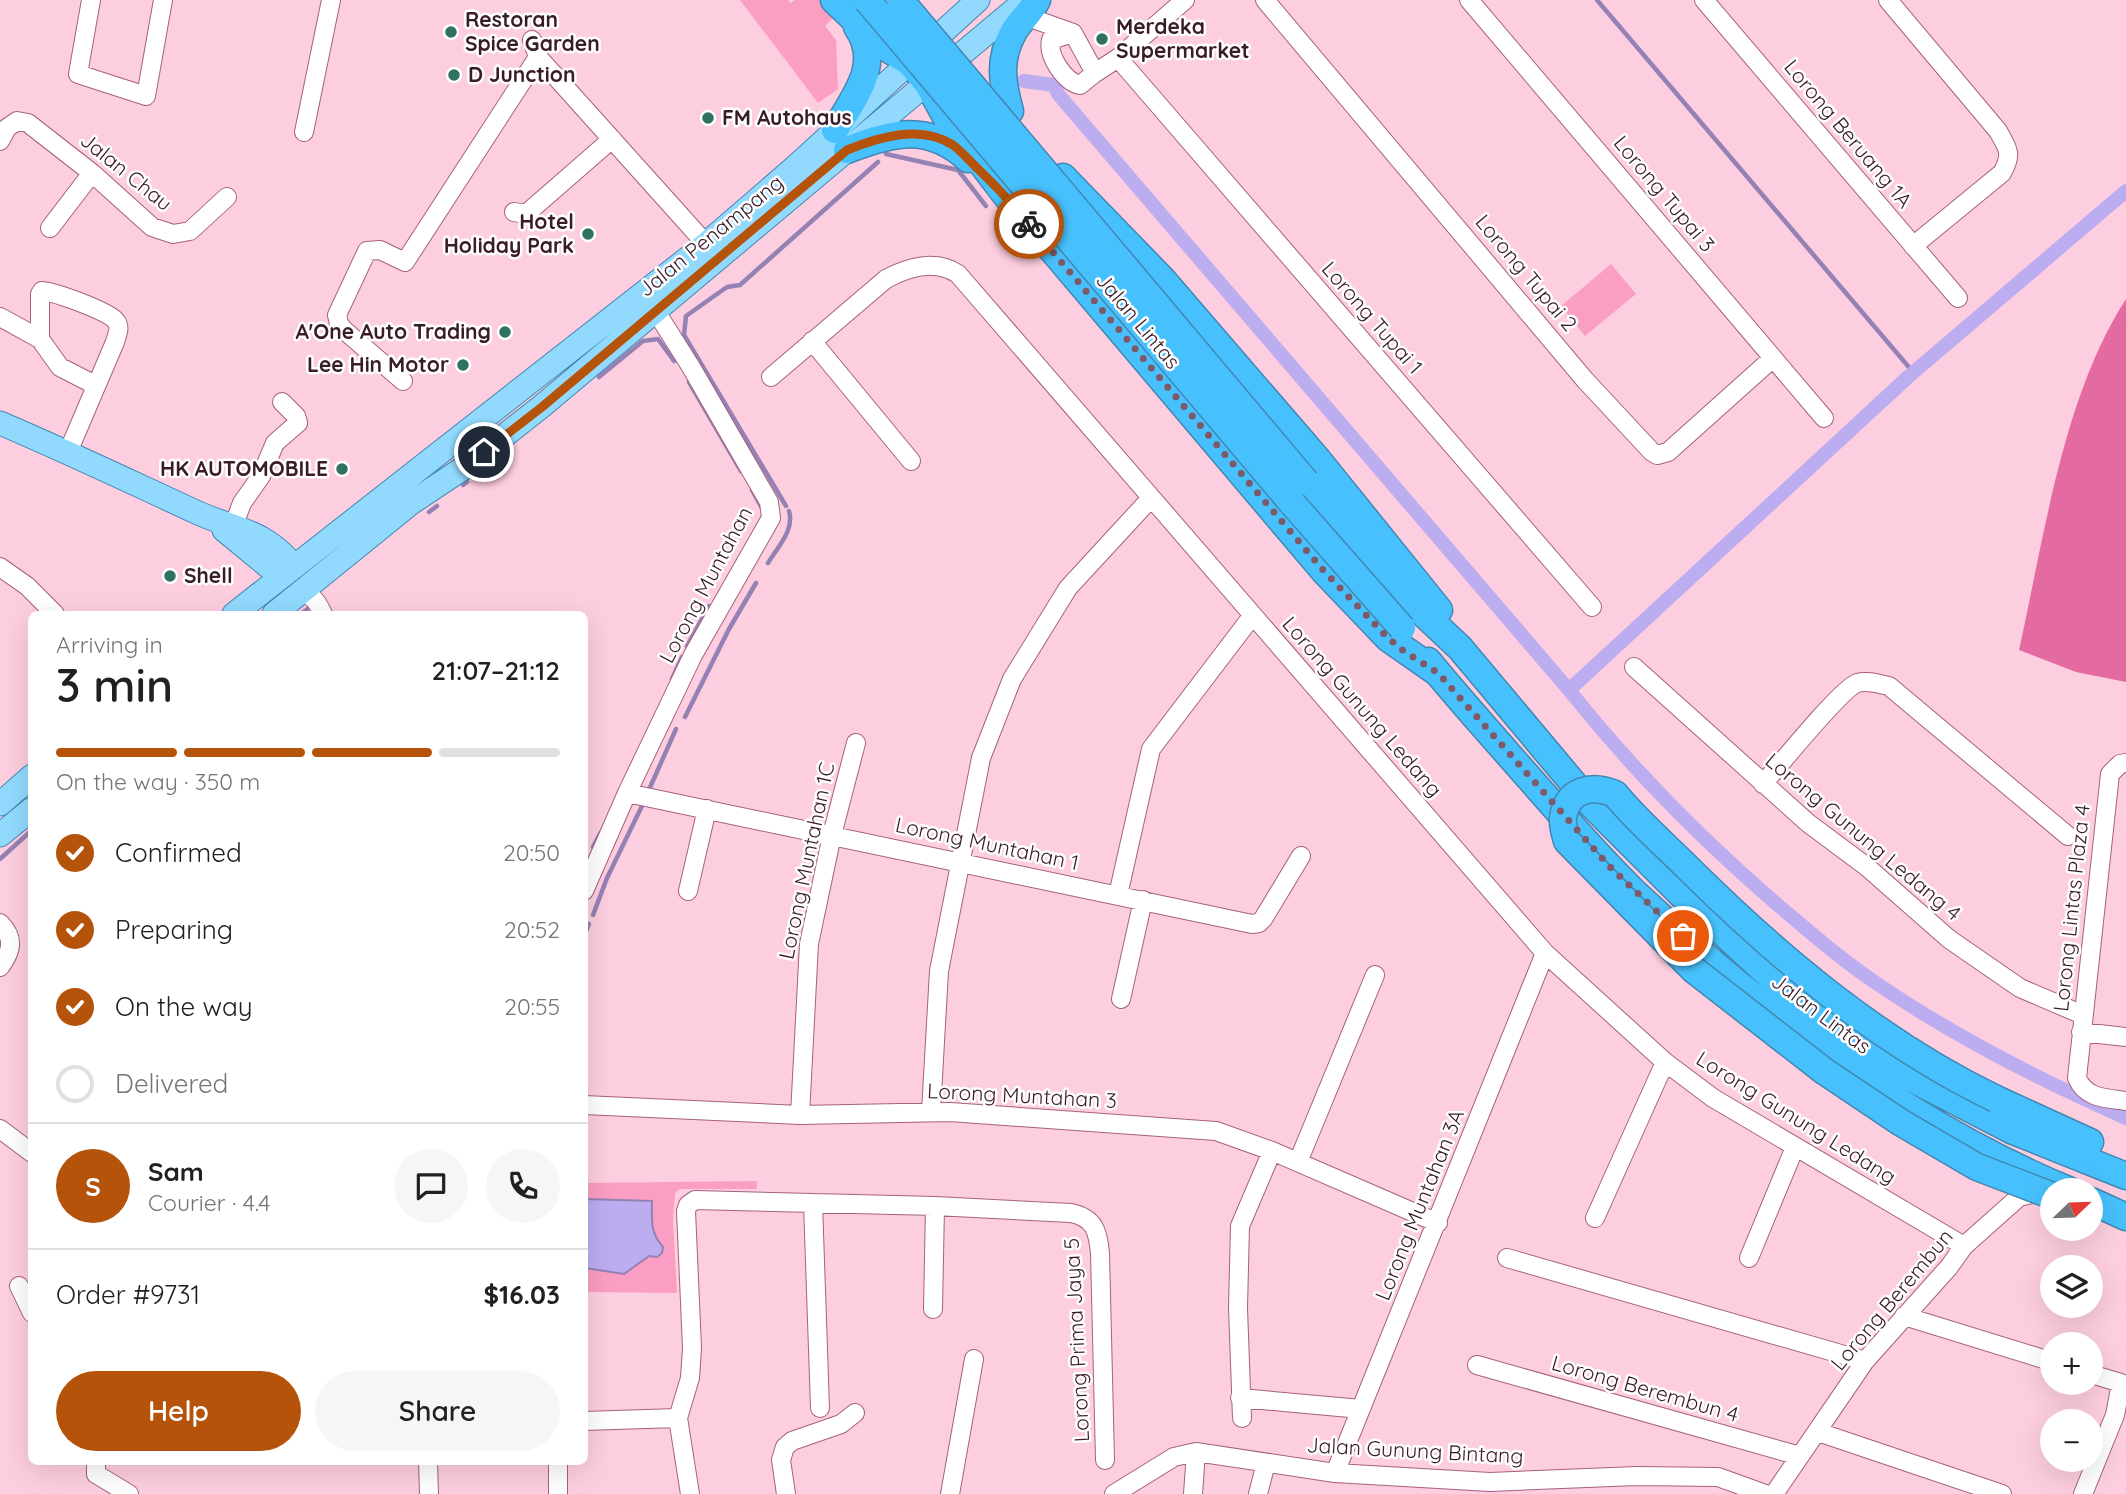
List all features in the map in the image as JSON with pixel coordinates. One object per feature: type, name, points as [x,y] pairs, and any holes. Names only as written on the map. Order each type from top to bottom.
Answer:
[{"type":"highway","name":"Jalan Lintas","points":[[834,0],[859,10],[1610,867],[1716,967],[1829,1054],[1903,1104],[1997,1157],[2042,1178]]},
{"type":"highway","name":"Jalan Lintas","points":[[901,0],[1306,482],[1409,600],[1460,648],[1589,802],[1681,894],[1797,1001],[1901,1073],[2011,1129],[2126,1175]]},
{"type":"highway","points":[[859,10],[874,30],[885,31],[894,26],[901,17],[901,0]]},
{"type":"highway","name":"Jalan Lintas","points":[[909,0],[1010,111],[1060,173],[1162,279],[1318,460],[1435,604],[1460,648]]},
{"type":"highway","points":[[1010,111],[1002,84],[1002,72],[1009,42],[1029,5]]},
{"type":"highway","name":"Jalan Lintas","points":[[859,10],[880,44],[909,62],[928,84],[946,117],[1005,194],[1324,571],[1388,638],[1438,673]]},
{"type":"highway","points":[[859,10],[869,56],[866,77],[841,140],[912,134],[940,139],[954,146],[1005,194]]},
{"type":"highway","points":[[971,148],[969,126],[975,106],[983,101],[994,100],[1010,111]]},
{"type":"highway","points":[[2040,1192],[1977,1167],[1900,1122],[1824,1071],[1694,970],[1567,841],[1563,820],[1569,803],[1577,792],[1592,788],[1615,794],[1728,907],[1816,985],[1917,1055],[1961,1082],[2003,1103],[2126,1157]]},
{"type":"highway","points":[[2003,1103],[2064,1149]]},
{"type":"highway","points":[[2104,1207],[2126,1217]]},
{"type":"highway","points":[[2104,1211],[2126,1217]]},
{"type":"main road","name":"Jalan Penampang","points":[[240,611],[337,565],[411,503],[462,469],[542,407],[655,310],[841,140],[909,62],[978,0]]},
{"type":"main road","name":"Jalan Penampang","points":[[288,589],[706,244],[841,140],[928,84],[1029,5]]},
{"type":"main road","points":[[0,423],[269,543],[284,556],[288,589]]},
{"type":"main road","points":[[222,523],[288,589]]},
{"type":"main road","points":[[237,611],[252,584],[252,553]]},
{"type":"main road","points":[[0,804],[28,780]]},
{"type":"main road","points":[[0,835],[28,812]]},
{"type":"street","points":[[92,0],[78,74],[146,96],[163,0]]},
{"type":"street","points":[[304,132],[331,0]]},
{"type":"street","points":[[1073,33],[1051,40],[1051,55],[1060,69],[1078,86],[1118,58],[1185,0]]},
{"type":"street","name":"Lorong Tupai 2","points":[[1265,0],[1585,380],[1652,452],[1657,455],[1668,452],[1773,358]]},
{"type":"street","name":"Lorong Tupai 3","points":[[1469,0],[1824,418]]},
{"type":"street","name":"Lorong Beruang 1A","points":[[1704,0],[1958,298]]},
{"type":"street","points":[[1888,0],[1998,131],[2008,149],[2008,161],[2002,173],[1913,246]]},
{"type":"street","points":[[1029,5],[1073,33],[1095,73]]},
{"type":"street","points":[[403,381],[344,330],[337,315],[367,251],[380,250],[405,262],[535,49],[706,244]]},
{"type":"street","name":"Lorong Tupai 1","points":[[1118,58],[1592,607]]},
{"type":"street","name":"Jalan Chau","points":[[0,140],[7,128],[17,121],[28,123],[92,173],[152,227],[173,234],[190,231],[227,197]]},
{"type":"street","points":[[514,212],[526,214],[612,139]]},
{"type":"street","points":[[50,228],[92,173]]},
{"type":"street","name":"Lorong Gunung Ledang","points":[[771,377],[894,274],[914,267],[948,268],[967,285],[1545,953],[1665,1062],[1713,1098],[1964,1247]]},
{"type":"street","points":[[40,339],[42,291],[113,317],[118,323],[119,330],[68,452]]},
{"type":"street","name":"Lorong Muntahan","points":[[591,858],[627,793],[693,655],[771,518],[769,502],[655,310]]},
{"type":"street","points":[[0,317],[40,339],[60,367],[95,385]]},
{"type":"street","points":[[812,341],[912,461]]},
{"type":"street","points":[[222,523],[261,476],[275,443],[298,423],[296,416],[282,402]]},
{"type":"street","points":[[931,1112],[939,971],[981,758],[1012,679],[1068,588],[1151,498]]},
{"type":"street","points":[[0,567],[27,586],[52,611]]},
{"type":"street","points":[[288,589],[310,595],[322,611]]},
{"type":"street","points":[[1118,895],[1151,749],[1253,615]]},
{"type":"street","name":"Lorong Gunung Ledang 4","points":[[1634,667],[1808,823],[1867,867],[1949,939],[2020,988],[2082,1023],[2126,1037]]},
{"type":"street","points":[[1763,784],[1839,698],[1854,684],[1867,682],[1889,686],[2068,836]]},
{"type":"street","name":"Lorong Muntahan 1C","points":[[800,1115],[809,944],[832,835],[856,743]]},
{"type":"street","name":"Lorong Lintas Plaza 4","points":[[2126,763],[2120,764],[2110,774],[2077,1078],[2081,1087],[2093,1096],[2126,1101]]},
{"type":"street","name":"Lorong Muntahan 1","points":[[627,793],[1252,924],[1259,923],[1301,856]]},
{"type":"street","points":[[688,891],[707,809]]},
{"type":"street","points":[[1121,999],[1143,900]]},
{"type":"street","points":[[0,923],[11,938],[11,951],[0,967]]},
{"type":"street","name":"Lorong Muntahan 3A","points":[[1335,1473],[1545,953]]},
{"type":"street","points":[[1298,1162],[1375,975]]},
{"type":"street","points":[[1595,1219],[1665,1062]]},
{"type":"street","name":"Lorong Muntahan 3","points":[[588,1105],[800,1115],[950,1112],[1216,1131],[1272,1151],[1438,1223]]},
{"type":"street","points":[[0,1129],[28,1150]]},
{"type":"street","points":[[1749,1258],[1795,1147]]},
{"type":"street","points":[[1242,1418],[1238,1308],[1240,1226],[1272,1151]]},
{"type":"street","name":"Lorong Berembun","points":[[1774,1494],[1865,1361],[1949,1268],[1964,1247],[2019,1197],[2040,1195]]},
{"type":"street","points":[[690,1494],[678,1418],[690,1378],[692,1348],[688,1205],[695,1200],[935,1206],[933,1309]]},
{"type":"street","points":[[813,1203],[820,1408]]},
{"type":"street","name":"Lorong Prima Jaya 5","points":[[935,1206],[1071,1213],[1089,1220],[1094,1225],[1100,1253],[1105,1460]]},
{"type":"street","points":[[1507,1258],[1865,1361]]},
{"type":"street","points":[[19,1286],[28,1304]]},
{"type":"street","points":[[1903,1316],[2040,1358]]},
{"type":"street","points":[[950,1494],[974,1359]]},
{"type":"street","name":"Lorong Berembun 4","points":[[1477,1366],[1800,1456]]},
{"type":"street","points":[[2083,1494],[2115,1415],[2121,1383],[2103,1378]]},
{"type":"street","points":[[1240,1398],[1361,1409]]},
{"type":"street","points":[[786,1494],[781,1460],[785,1447],[792,1441],[841,1424],[855,1413]]},
{"type":"street","points":[[588,1420],[678,1418]]},
{"type":"street","points":[[1818,1432],[2002,1494]]},
{"type":"street","points":[[1193,1494],[1196,1452]]},
{"type":"street","name":"Jalan Gunung Bintang","points":[[1114,1494],[1174,1457],[1196,1452],[1335,1473],[1490,1482],[1636,1485],[1718,1477],[1765,1494]]},
{"type":"street","points":[[1258,1494],[1266,1463]]},
{"type":"street","points":[[96,1465],[96,1474],[129,1494]]},
{"type":"street","points":[[428,1465],[429,1494]]},
{"type":"street","points":[[558,1465],[558,1494]]},
{"type":"shaded area","points":[[740,0],[788,0],[790,3],[795,0],[825,0],[836,15],[825,26],[836,40],[838,89],[818,103]]},
{"type":"shaded area","points":[[1611,264],[1636,294],[1585,336],[1561,306]]},
{"type":"shaded area","points":[[2126,299],[2126,682],[2076,672],[2019,650],[2047,515],[2071,423],[2104,337]]},
{"type":"shaded area","points":[[757,1181],[757,1189],[680,1189],[675,1193],[673,1220],[677,1293],[588,1292],[588,1269],[624,1274],[649,1256],[657,1257],[662,1253],[663,1247],[655,1239],[651,1202],[588,1199],[588,1183]]},
{"type":"shaded area","points":[[588,1199],[652,1201],[653,1226],[663,1247],[662,1253],[657,1257],[649,1256],[624,1274],[588,1268]]},
{"type":"waterway","points":[[1597,0],[1913,372]]},
{"type":"waterway","points":[[1024,81],[1054,85],[1058,94],[1618,748],[1723,856],[1828,947],[1908,1004],[2000,1057],[2126,1118]]},
{"type":"waterway","points":[[886,154],[958,170],[962,166]]},
{"type":"waterway","points":[[786,506],[684,335],[686,316],[727,287],[740,285],[878,162]]},
{"type":"waterway","points":[[958,170],[986,206]]},
{"type":"waterway","points":[[1569,690],[1908,377],[2126,191]]},
{"type":"waterway","points":[[599,377],[643,341],[658,339],[674,361]]},
{"type":"waterway","points":[[689,382],[741,471]]},
{"type":"waterway","points":[[473,477],[507,450]]},
{"type":"waterway","points":[[463,485],[467,482]]},
{"type":"waterway","points":[[752,490],[763,510]]},
{"type":"waterway","points":[[429,512],[437,506]]},
{"type":"waterway","points":[[768,563],[790,525],[789,511]]},
{"type":"waterway","points":[[685,717],[729,629],[756,583]]},
{"type":"waterway","points":[[305,611],[314,604]]},
{"type":"waterway","points":[[687,646],[709,606]]},
{"type":"waterway","points":[[672,679],[682,657]]},
{"type":"waterway","points":[[648,792],[676,729]]},
{"type":"waterway","points":[[593,915],[607,878],[642,806]]},
{"type":"waterway","points":[[593,847],[601,832]]},
{"type":"waterway","points":[[0,859],[28,834]]},
{"type":"way so far","points":[[1029,224],[1324,571],[1388,638],[1438,673],[1610,867],[1683,936]]},
{"type":"place","name":"Restoran Spice Garden","points":[[451,32]]},
{"type":"place","name":"Merdeka Supermarket","points":[[1102,39]]},
{"type":"place","name":"D Junction","points":[[454,75]]},
{"type":"place","name":"FM Autohaus","points":[[708,118]]},
{"type":"place","name":"Hotel Holiday Park","points":[[588,234]]},
{"type":"place","name":"A'One Auto Trading","points":[[505,332]]},
{"type":"place","name":"Lee Hin Motor","points":[[463,365]]},
{"type":"place","name":"HK AUTOMOBILE","points":[[342,469]]},
{"type":"place","name":"Shell","points":[[170,576]]},
{"type":"route","points":[[484,452],[542,407],[847,150],[881,137],[912,134],[940,139],[954,146],[1005,194],[1029,224]]}]
